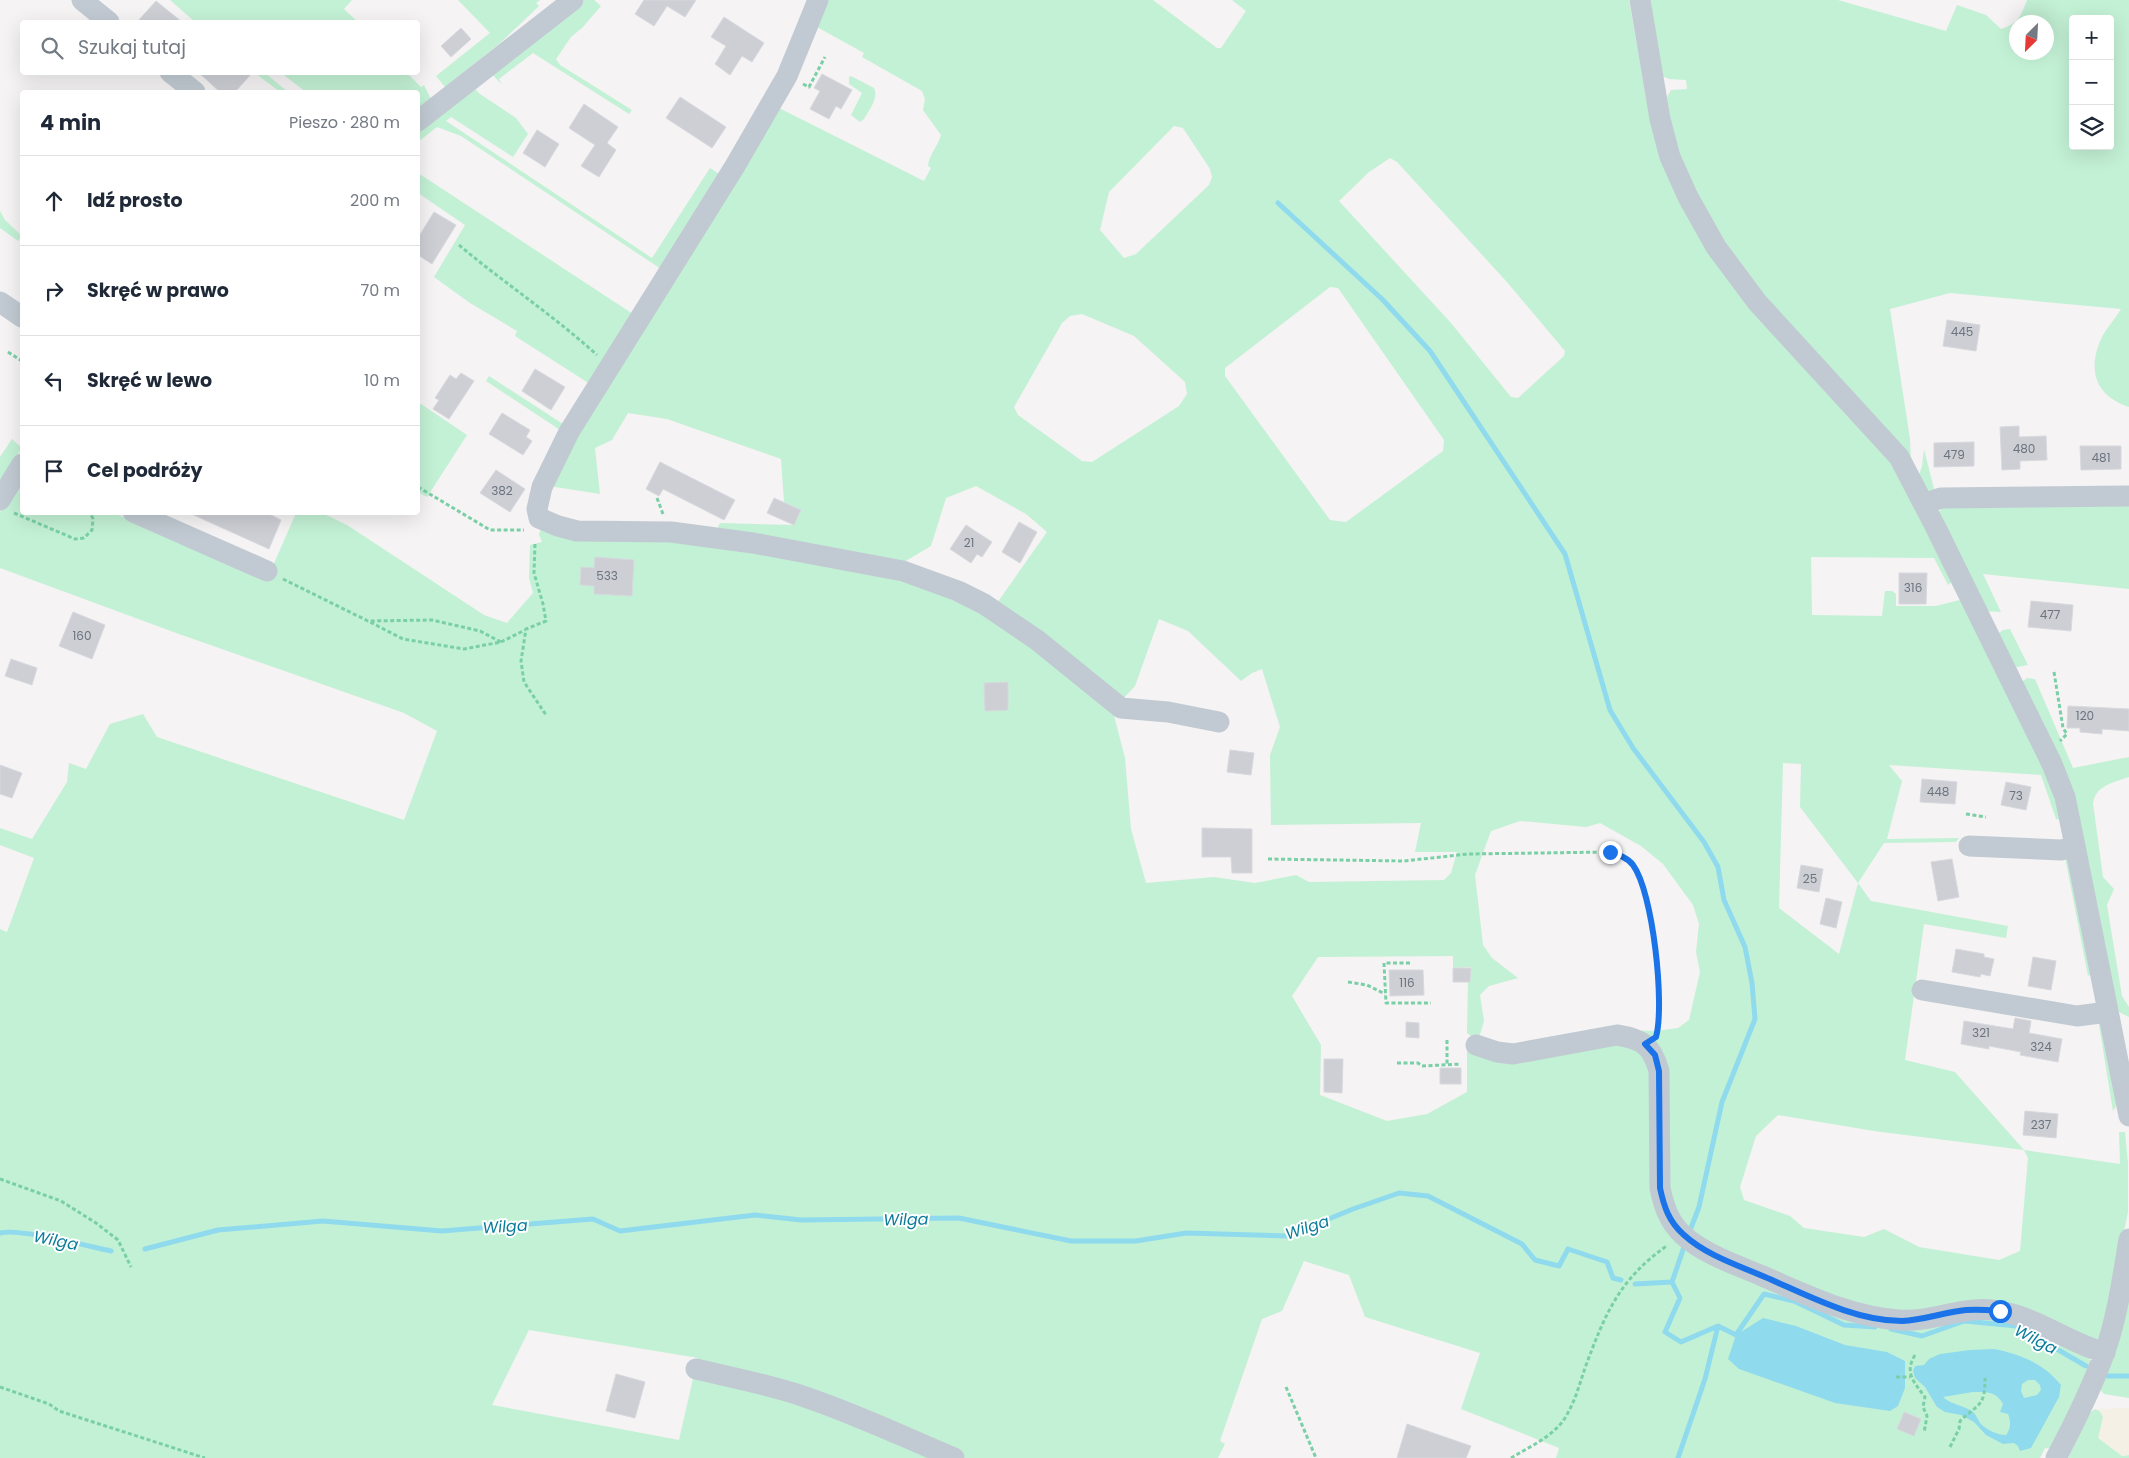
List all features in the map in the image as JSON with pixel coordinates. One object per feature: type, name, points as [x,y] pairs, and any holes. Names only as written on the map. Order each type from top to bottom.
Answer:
[{"type":"street","points":[[82,0],[107,20]]},
{"type":"street","points":[[420,119],[573,0]]},
{"type":"street","points":[[818,0],[787,76],[735,166],[569,432],[552,463],[542,487],[537,509],[539,518],[577,531],[671,532],[753,543],[903,571],[958,590],[992,609],[1037,640],[1121,708],[1168,712],[1219,722]]},
{"type":"street","points":[[1640,0],[1660,119],[1670,157],[1688,197],[1716,247],[1756,302],[1899,457],[2052,764],[2065,797],[2116,1019],[2129,1116]]},
{"type":"street","points":[[174,75],[192,90]]},
{"type":"street","points":[[0,302],[20,316]]},
{"type":"street","points":[[4,505],[20,469]]},
{"type":"street","points":[[1924,504],[1941,498],[2129,496]]},
{"type":"street","points":[[140,515],[267,571]]},
{"type":"street","points":[[1969,846],[2060,850],[2076,847]]},
{"type":"street","points":[[1922,990],[2076,1016],[2116,1019]]},
{"type":"street","points":[[1476,1045],[1497,1052],[1513,1054],[1617,1036],[1632,1038],[1645,1044],[1655,1055],[1659,1071],[1660,1188],[1664,1206],[1670,1220],[1699,1247],[1734,1264],[1846,1310],[1901,1321],[1966,1310],[2000,1311],[2032,1321],[2086,1348],[2105,1353]]},
{"type":"street","points":[[2056,1458],[2078,1416],[2105,1353],[2123,1280],[2129,1239]]},
{"type":"street","points":[[696,1369],[772,1386],[807,1397],[840,1409],[954,1458]]},
{"type":"path","points":[[801,83],[809,87],[825,57]]},
{"type":"path","points":[[459,245],[497,277],[543,310],[610,367]]},
{"type":"path","points":[[8,352],[20,360]]},
{"type":"path","points":[[420,488],[490,530],[525,530]]},
{"type":"path","points":[[4,505],[20,513]]},
{"type":"path","points":[[25,515],[75,539],[84,538],[92,530],[93,519],[91,515]]},
{"type":"path","points":[[267,571],[403,639],[464,649],[501,642],[546,621],[544,604],[534,573],[535,544]]},
{"type":"path","points":[[368,621],[432,620],[480,631],[501,642]]},
{"type":"path","points":[[526,629],[521,661],[524,682],[546,715]]},
{"type":"path","points":[[2054,672],[2063,728],[2067,734],[2062,740]]},
{"type":"path","points":[[1966,814],[1986,817]]},
{"type":"path","points":[[1268,859],[1404,861],[1468,854],[1610,852],[1626,858],[1634,866],[1645,894],[1657,960],[1660,1002],[1659,1027],[1656,1037],[1645,1044]]},
{"type":"path","points":[[1410,963],[1384,964],[1386,1004],[1431,1003]]},
{"type":"path","points":[[1348,982],[1367,985],[1385,995]]},
{"type":"path","points":[[1447,1040],[1447,1064]]},
{"type":"path","points":[[1398,1063],[1418,1063],[1422,1066],[1461,1064]]},
{"type":"path","points":[[0,1179],[61,1201],[96,1223],[118,1240],[131,1267]]},
{"type":"path","points":[[1511,1458],[1541,1441],[1563,1421],[1571,1406],[1601,1326],[1622,1288],[1637,1269],[1683,1234]]},
{"type":"path","points":[[1915,1355],[1910,1363],[1911,1377],[1925,1397],[1923,1407],[1928,1416],[1924,1433]]},
{"type":"path","points":[[1896,1377],[1911,1377]]},
{"type":"path","points":[[1950,1447],[1959,1429],[1960,1420],[1979,1406],[1983,1399],[1985,1378]]},
{"type":"path","points":[[0,1387],[49,1404],[59,1411],[118,1432],[206,1458]]},
{"type":"path","points":[[1286,1387],[1316,1458]]},
{"type":"green space","points":[[170,0],[352,0],[344,9],[356,20],[193,20]]},
{"type":"green space","points":[[458,0],[540,0],[536,3],[539,6],[500,43],[445,87],[436,76],[490,33]]},
{"type":"green space","points":[[585,0],[594,0],[601,6],[583,27],[571,37],[556,59],[560,65],[632,110],[629,114],[533,53],[499,79],[502,85],[491,73]]},
{"type":"green space","points":[[823,0],[1153,0],[1217,48],[1221,48],[1246,11],[1232,0],[1629,0],[1647,103],[1661,156],[1686,210],[1712,255],[1739,294],[1773,333],[1864,427],[1891,462],[1954,580],[1948,585],[1934,558],[1811,557],[1812,615],[1882,616],[1885,591],[1892,591],[1896,594],[1896,606],[1936,606],[1964,599],[2047,768],[2064,820],[2056,819],[2041,775],[1889,765],[1902,781],[1887,839],[1959,838],[1956,842],[1884,843],[1858,883],[1871,901],[2008,926],[2006,938],[1924,924],[1905,1060],[1955,1072],[2024,1150],[2120,1164],[2119,1132],[2125,1132],[2128,1163],[2128,1212],[2111,1296],[2097,1343],[2084,1342],[2048,1323],[2018,1311],[1998,1306],[1977,1305],[1925,1314],[1901,1315],[1873,1311],[1805,1288],[1794,1295],[1845,1314],[1885,1324],[1914,1324],[1974,1314],[2002,1317],[2041,1330],[2078,1349],[2088,1357],[2091,1364],[2075,1405],[2053,1449],[2045,1448],[2040,1458],[1556,1458],[1559,1448],[1461,1409],[1480,1353],[1365,1317],[1349,1275],[1304,1261],[1282,1311],[1262,1319],[1220,1441],[1225,1444],[1218,1458],[965,1458],[821,1398],[757,1378],[697,1364],[698,1358],[529,1330],[492,1405],[679,1440],[694,1374],[791,1398],[852,1420],[945,1458],[0,1458],[0,929],[7,932],[34,858],[0,845],[0,828],[32,839],[67,782],[69,763],[86,769],[110,724],[143,714],[157,737],[404,820],[437,731],[404,713],[179,634],[0,568],[0,512],[20,480],[20,515],[119,515],[270,579],[276,570],[272,568],[295,515],[326,515],[347,525],[484,615],[507,623],[533,593],[529,578],[530,545],[542,542],[539,534],[541,529],[546,527],[574,535],[671,536],[753,546],[913,579],[952,593],[994,616],[1050,655],[1112,708],[1125,758],[1131,829],[1146,883],[1214,877],[1255,883],[1296,875],[1309,882],[1444,880],[1451,873],[1457,852],[1415,852],[1421,823],[1271,825],[1270,755],[1280,727],[1262,669],[1241,681],[1188,631],[1159,619],[1135,686],[1121,701],[1054,648],[995,606],[1047,532],[1026,514],[976,486],[946,498],[931,546],[899,565],[715,533],[720,523],[794,525],[801,511],[784,502],[781,459],[667,419],[628,413],[612,440],[595,448],[600,494],[549,486],[575,432],[652,313],[745,158],[802,52],[805,53],[779,108],[924,181],[931,168],[928,166],[930,158],[941,135],[923,110],[925,99],[922,91],[862,57],[864,53],[817,27],[810,42],[807,38]],"holes":[[[1174,126],[1183,128],[1210,169],[1212,177],[1209,185],[1136,254],[1124,258],[1100,230],[1109,192]],[[1390,158],[1397,162],[1506,281],[1565,351],[1564,356],[1518,398],[1511,397],[1451,323],[1339,201],[1369,172]],[[1330,287],[1338,288],[1444,440],[1443,451],[1346,522],[1330,520],[1225,376],[1225,368]],[[1082,314],[1134,336],[1185,382],[1187,394],[1179,406],[1092,462],[1082,461],[1018,415],[1014,407],[1062,323],[1070,316]],[[1783,763],[1801,764],[1800,807],[1858,883],[1839,954],[1779,908]],[[1520,821],[1586,827],[1600,823],[1641,846],[1663,864],[1693,905],[1699,924],[1696,952],[1700,972],[1689,1020],[1678,1028],[1655,1031],[1625,1030],[1520,1046],[1499,1045],[1479,1038],[1484,1021],[1480,995],[1489,986],[1518,978],[1492,958],[1483,945],[1475,875],[1491,831]],[[1453,956],[1453,968],[1471,967],[1470,982],[1468,982],[1467,1033],[1479,1041],[1497,1047],[1517,1049],[1625,1033],[1646,1040],[1655,1048],[1663,1068],[1664,1178],[1666,1198],[1678,1222],[1675,1230],[1667,1221],[1658,1199],[1656,1187],[1656,1073],[1643,1049],[1619,1040],[1515,1058],[1486,1053],[1467,1044],[1467,1092],[1427,1114],[1387,1121],[1320,1095],[1321,1045],[1292,996],[1318,957]],[[1778,1115],[1874,1131],[2024,1150],[2028,1158],[2020,1251],[1999,1260],[1919,1247],[1884,1229],[1864,1237],[1804,1228],[1790,1216],[1744,1200],[1740,1187],[1756,1136]]]},
{"type":"green space","points":[[1646,0],[1838,0],[1946,31],[1957,5],[1986,15],[2001,29],[2009,26],[2009,60],[2054,60],[2054,15],[2020,15],[2027,0],[2129,0],[2129,407],[2117,402],[2108,395],[2096,378],[2095,369],[2095,358],[2103,335],[2121,309],[1950,293],[1890,309],[1910,439],[1911,461],[1737,264],[1676,157],[1667,97],[1671,90],[1687,89],[1686,80],[1669,79],[1660,75]]},
{"type":"green space","points":[[258,75],[267,75],[286,90],[277,90]]},
{"type":"green space","points":[[284,75],[409,75],[421,87],[424,85],[431,99],[420,108],[420,90],[303,90]]},
{"type":"green space","points":[[851,76],[874,88],[875,92],[873,104],[860,122],[851,115],[862,93],[849,84],[849,77]]},
{"type":"green space","points":[[473,87],[480,94],[516,118],[528,134],[513,157],[451,117],[446,121],[652,258],[710,168],[724,177],[664,271],[461,136],[437,127],[420,140],[420,128]]},
{"type":"green space","points":[[420,174],[636,316],[590,384],[515,336],[517,331],[470,303],[434,277],[465,225],[420,194]]},
{"type":"green space","points":[[0,211],[5,220],[20,234],[20,238],[18,241],[0,228]]},
{"type":"green space","points":[[489,376],[566,426],[563,432],[486,381]]},
{"type":"green space","points":[[420,403],[467,435],[427,497],[420,493]]},
{"type":"green space","points":[[12,439],[20,446],[20,451],[0,480],[0,457]]},
{"type":"green space","points":[[1924,449],[1935,493],[1923,490],[1918,478]]},
{"type":"green space","points":[[2129,500],[2129,589],[1983,574],[2001,612],[1985,611],[1936,516],[1944,505]]},
{"type":"green space","points":[[2010,629],[2028,665],[2012,668],[1996,635],[2003,630]]},
{"type":"green space","points":[[2027,678],[2035,679],[2073,768],[2129,757],[2129,777],[2101,788],[2093,803],[2103,877],[2114,889],[2107,905],[2122,996],[2129,1007],[2129,1017],[2119,1012],[2022,682]]},
{"type":"green space","points":[[2065,857],[2071,857],[2094,973],[2088,976]]},
{"type":"green space","points":[[2098,1019],[2103,1019],[2118,1103],[2113,1111]]},
{"type":"green space","points":[[2129,1278],[2129,1398],[2104,1394],[2099,1388]]},
{"type":"green space","points":[[2095,1409],[2100,1411],[2122,1456],[2129,1455],[2129,1458],[2068,1458],[2090,1413]]},
{"type":"sand","points":[[2129,1408],[2129,1455],[2122,1456],[2098,1438],[2103,1417],[2100,1411],[2095,1409]]},
{"type":"water","points":[[1763,1318],[1796,1326],[1845,1345],[1887,1352],[1905,1361],[1905,1388],[1898,1406],[1890,1411],[1835,1403],[1739,1369],[1728,1359],[1736,1335]]},
{"type":"water","points":[[1994,1349],[2022,1357],[2047,1371],[2061,1385],[2059,1397],[2031,1448],[2020,1451],[2014,1443],[2003,1444],[1986,1435],[1974,1422],[1961,1415],[1945,1412],[1937,1407],[1925,1387],[1915,1378],[1913,1371],[1915,1366],[1924,1365],[1929,1359],[1940,1354]],"holes":[[[2028,1380],[2035,1380],[2040,1385],[2041,1390],[2037,1395],[2024,1398],[2021,1391],[2022,1384]],[[1973,1392],[1994,1394],[2000,1400],[2003,1404],[2000,1412],[2008,1414],[2010,1419],[2010,1428],[2006,1435],[1989,1430],[1981,1424],[1972,1411],[1943,1397]]]},
{"type":"building","points":[[644,0],[696,0],[685,17],[667,6],[654,26],[635,14]]},
{"type":"building","points":[[156,1],[180,20],[139,20]]},
{"type":"building","points":[[724,17],[764,43],[752,62],[742,56],[730,75],[715,64],[726,46],[711,37]]},
{"type":"building","points":[[461,28],[471,39],[451,57],[441,46]]},
{"type":"building","points":[[822,74],[852,90],[841,109],[836,106],[829,119],[810,109],[820,91],[814,88]]},
{"type":"building","points":[[201,75],[250,75],[237,90],[218,90]]},
{"type":"building","points":[[680,97],[726,127],[712,148],[666,118]]},
{"type":"building","points":[[584,104],[618,127],[607,143],[616,150],[599,177],[581,166],[595,145],[569,128]]},
{"type":"building","points":[[537,130],[559,144],[545,167],[523,153]]},
{"type":"building","points":[[434,212],[456,225],[432,264],[420,256],[420,235]]},
{"type":"building","points":[[1947,320],[1980,325],[1976,351],[1943,346]]},
{"type":"building","points":[[535,369],[565,387],[551,410],[522,391]]},
{"type":"building","points":[[461,373],[474,381],[449,419],[433,409],[439,400],[435,398],[450,375],[456,379]]},
{"type":"building","points":[[502,413],[530,430],[526,437],[532,441],[523,455],[489,434]]},
{"type":"building","points":[[2019,426],[2019,437],[2046,436],[2047,460],[2020,461],[2020,469],[2002,470],[2000,427]]},
{"type":"building","points":[[1974,442],[1974,466],[1934,467],[1934,443]]},
{"type":"building","points":[[2080,446],[2121,446],[2121,469],[2081,470]]},
{"type":"building","points":[[660,462],[735,500],[724,520],[663,489],[659,496],[646,489]]},
{"type":"building","points":[[496,470],[525,489],[510,512],[480,493]]},
{"type":"building","points":[[774,498],[801,510],[794,525],[767,513]]},
{"type":"building","points":[[194,515],[271,515],[281,520],[269,549]]},
{"type":"building","points":[[1019,522],[1037,532],[1020,563],[1002,552]]},
{"type":"building","points":[[966,525],[992,542],[982,557],[977,554],[971,563],[950,549]]},
{"type":"building","points":[[595,557],[634,560],[632,596],[594,594],[594,586],[580,585],[581,567],[594,568]]},
{"type":"building","points":[[1899,573],[1927,573],[1926,604],[1899,604]]},
{"type":"building","points":[[2031,601],[2073,605],[2071,631],[2028,627]]},
{"type":"building","points":[[73,612],[105,625],[92,659],[59,646]]},
{"type":"building","points":[[11,659],[37,668],[32,685],[5,676]]},
{"type":"building","points":[[1008,682],[1008,710],[985,711],[984,683]]},
{"type":"building","points":[[2068,706],[2129,709],[2129,731],[2102,729],[2102,734],[2080,732],[2080,728],[2067,728]]},
{"type":"building","points":[[1230,750],[1254,753],[1251,775],[1227,772]]},
{"type":"building","points":[[0,765],[22,773],[12,798],[0,794]]},
{"type":"building","points":[[1922,779],[1957,782],[1955,804],[1920,802]]},
{"type":"building","points":[[2006,782],[2031,787],[2026,810],[2001,805]]},
{"type":"building","points":[[1202,828],[1252,829],[1252,873],[1232,873],[1231,857],[1202,857]]},
{"type":"building","points":[[1952,859],[1959,897],[1938,901],[1931,862]]},
{"type":"building","points":[[1801,865],[1823,869],[1819,892],[1797,888]]},
{"type":"building","points":[[1826,898],[1842,902],[1836,928],[1820,924]]},
{"type":"building","points":[[1956,949],[1984,954],[1984,957],[1994,959],[1990,976],[1981,974],[1980,977],[1952,972]]},
{"type":"building","points":[[2033,957],[2056,961],[2051,990],[2028,986]]},
{"type":"building","points":[[1453,968],[1471,968],[1470,982],[1453,982]]},
{"type":"building","points":[[1389,970],[1423,970],[1424,995],[1390,996]]},
{"type":"building","points":[[2015,1018],[2031,1021],[2029,1033],[2062,1039],[2058,1062],[2020,1055],[2021,1052],[1989,1046],[1989,1049],[1961,1044],[1964,1021],[2013,1029]]},
{"type":"building","points":[[1406,1022],[1419,1023],[1419,1038],[1406,1037]]},
{"type":"building","points":[[1324,1059],[1343,1059],[1342,1093],[1324,1092]]},
{"type":"building","points":[[1440,1068],[1461,1068],[1461,1084],[1440,1084]]},
{"type":"building","points":[[2025,1111],[2058,1114],[2056,1138],[2023,1135]]},
{"type":"building","points":[[616,1374],[645,1382],[635,1418],[606,1411]]},
{"type":"building","points":[[1904,1412],[1921,1419],[1914,1436],[1897,1429]]},
{"type":"building","points":[[1407,1424],[1471,1446],[1466,1458],[1397,1458]]},
{"type":"waterway","points":[[1278,203],[1382,299],[1430,351],[1565,554],[1610,710],[1633,748],[1704,842],[1718,867],[1724,900],[1745,947],[1752,983],[1755,1019],[1722,1102],[1699,1207],[1689,1233]]},
{"type":"waterway","name":"Wilga","points":[[145,1249],[218,1230],[323,1221],[442,1231],[593,1219],[620,1231],[755,1215],[801,1220],[959,1218],[1071,1241],[1136,1241],[1186,1233],[1287,1236],[1353,1209],[1399,1193],[1428,1196],[1522,1244],[1535,1260],[1559,1266],[1568,1249],[1607,1262],[1613,1278],[1621,1280]]},
{"type":"waterway","name":"Wilga","points":[[0,1233],[10,1232],[38,1235],[111,1251]]},
{"type":"waterway","points":[[1672,1282],[1685,1244]]},
{"type":"waterway","name":"Wilga","points":[[1672,1282],[1680,1298],[1665,1332],[1681,1342],[1718,1326],[1736,1335],[1764,1294],[1794,1301],[1844,1325],[1875,1327]]},
{"type":"waterway","name":"Wilga","points":[[1635,1284],[1672,1282]]},
{"type":"waterway","name":"Wilga","points":[[1891,1329],[1922,1336],[1964,1321],[2017,1326],[2086,1366]]},
{"type":"waterway","points":[[1678,1458],[1705,1379],[1718,1326]]},
{"type":"waterway","name":"Wilga","points":[[2108,1376],[2129,1376]]},
{"type":"route","points":[[1610,852],[1626,858],[1634,866],[1645,894],[1657,960],[1660,1002],[1659,1027],[1656,1037],[1645,1044],[1655,1055],[1659,1071],[1660,1188],[1664,1206],[1670,1220],[1699,1247],[1734,1264],[1839,1308],[1901,1321],[1966,1310],[2000,1311]]}]
